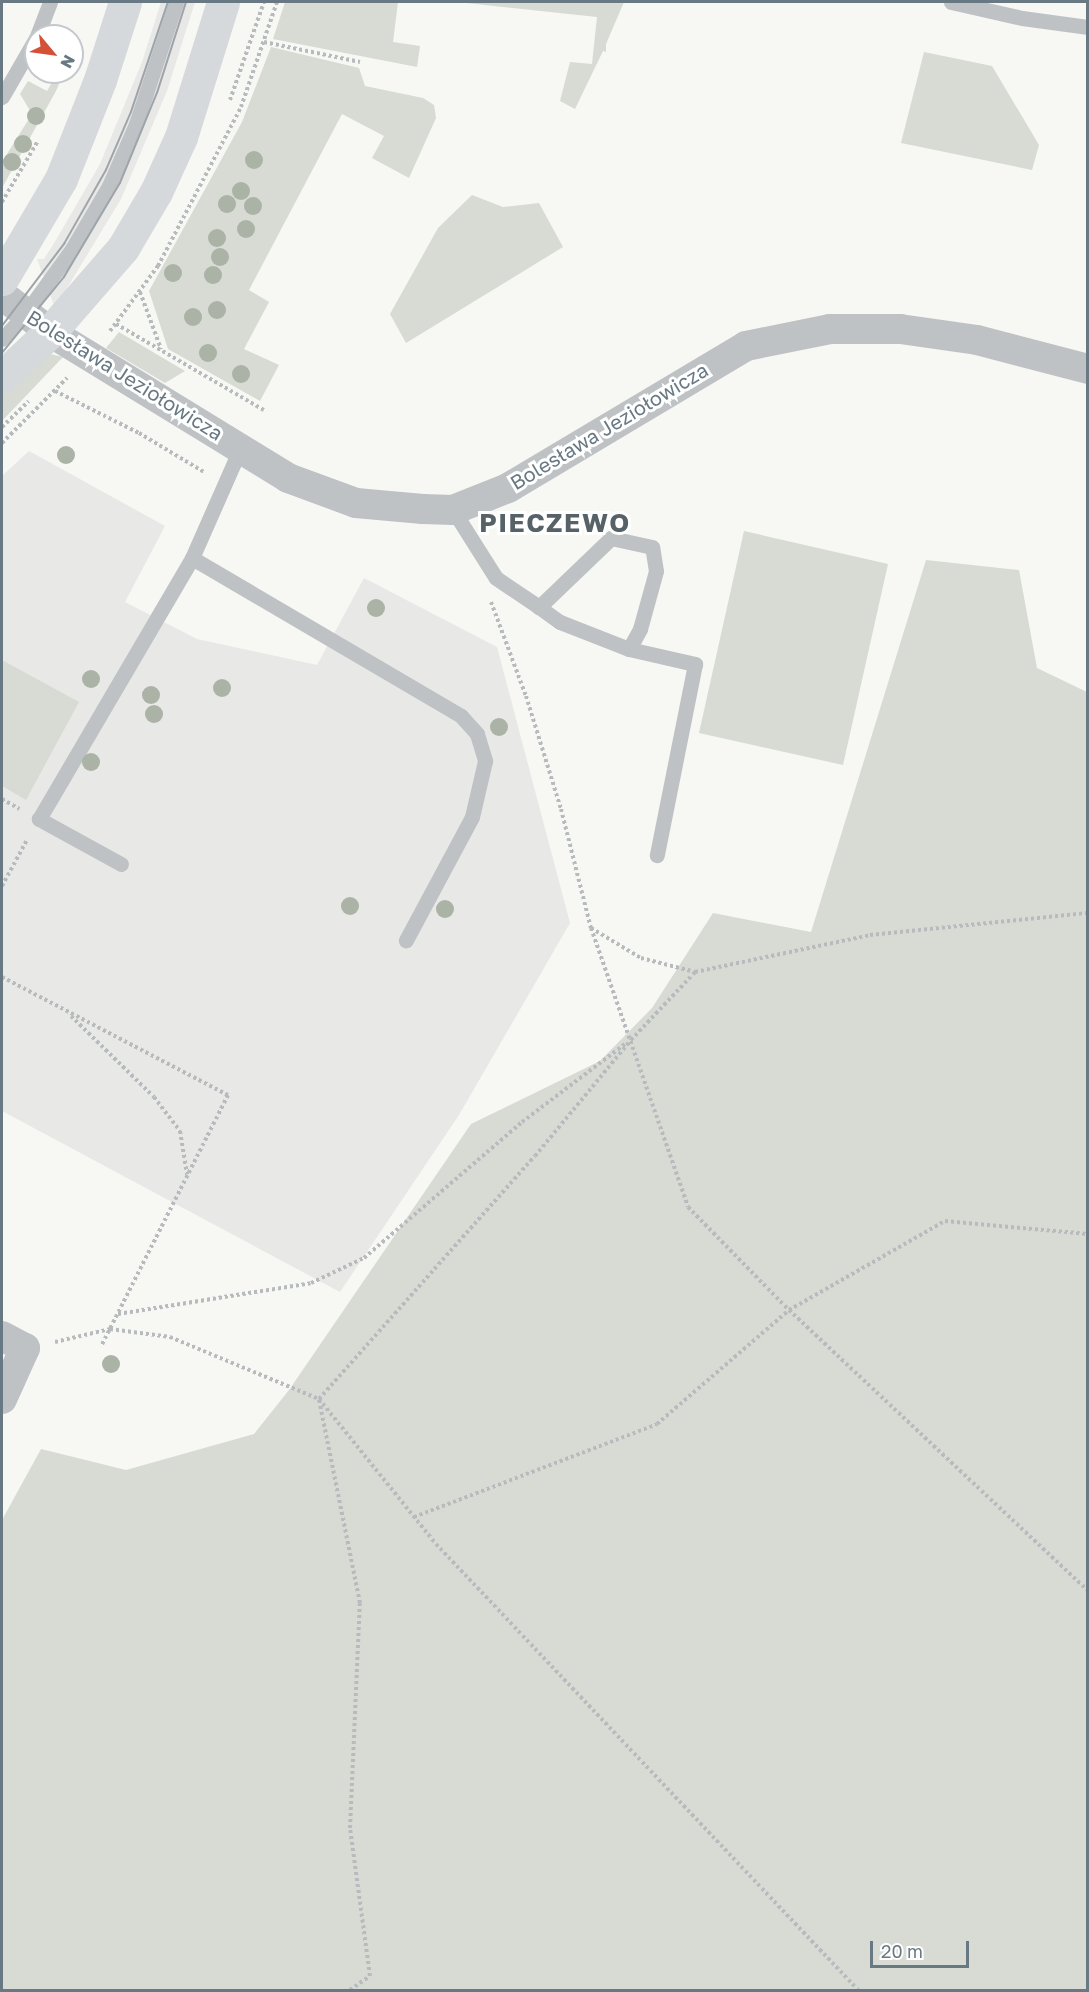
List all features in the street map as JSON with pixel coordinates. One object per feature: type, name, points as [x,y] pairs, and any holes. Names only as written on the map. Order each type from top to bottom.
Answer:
[{"type":"street","points":[[2,279],[61,179],[100,80],[125,2]]},
{"type":"street","points":[[2,377],[37,323],[108,269],[156,192],[181,136],[223,2]]},
{"type":"street","name":"Bolesława Jeziołowicza","points":[[2,296],[37,323],[288,478],[356,503],[453,510],[508,488],[746,346],[830,328],[900,329],[977,340],[1088,369]]},
{"type":"street","points":[[2,1399],[13,1342]]},
{"type":"lane","points":[[42,24],[50,2]]},
{"type":"lane","points":[[2,339],[37,323],[72,249],[109,186],[136,124],[176,2]]},
{"type":"lane","points":[[951,2],[1022,18],[1088,27]]},
{"type":"lane","points":[[2,97],[24,59]]},
{"type":"lane","points":[[121,864],[39,819],[192,558],[241,447]]},
{"type":"lane","points":[[453,510],[496,578],[560,622],[628,649],[695,664],[657,855]]},
{"type":"lane","points":[[539,607],[611,538],[652,547],[656,571],[640,629],[628,649]]},
{"type":"lane","points":[[192,558],[461,716],[477,734],[485,761],[472,817],[406,940]]},
{"type":"path","points":[[264,42],[360,62]]},
{"type":"path","points":[[2,202],[42,132]]},
{"type":"path","points":[[140,291],[161,350]]},
{"type":"path","points":[[116,324],[264,410]]},
{"type":"path","points":[[2,442],[71,374]]},
{"type":"path","points":[[55,391],[139,433],[212,477]]},
{"type":"path","points":[[496,578],[489,607],[530,708],[561,809],[591,928],[688,1207],[789,1310],[1088,1591]]},
{"type":"path","points":[[2,886],[39,819]]},
{"type":"path","points":[[591,928],[641,958],[695,972],[870,935],[1088,914]]},
{"type":"path","points":[[319,1399],[535,1156],[631,1040],[695,972]]},
{"type":"path","points":[[2,977],[228,1095],[101,1346]]},
{"type":"path","points":[[66,1011],[154,1097],[180,1131],[187,1176]]},
{"type":"path","points":[[118,1314],[311,1283],[364,1258],[522,1122],[631,1040]]},
{"type":"path","points":[[414,1517],[657,1424],[789,1310],[945,1221],[1088,1234]]},
{"type":"path","points":[[13,1342],[110,1329],[170,1337],[319,1399],[414,1517],[858,1990]]},
{"type":"path","points":[[319,1399],[360,1603],[350,1828],[370,1976],[350,1990]]},
{"type":"shaded area","points":[[161,2],[195,2],[167,91],[121,199],[55,308],[37,259],[44,259],[100,164],[142,62]]},
{"type":"shaded area","points":[[285,2],[398,2],[393,42],[420,46],[417,67],[273,39]]},
{"type":"shaded area","points":[[457,2],[624,2],[606,44],[606,52],[603,51],[575,109],[560,101],[570,62],[592,64],[597,17]]},
{"type":"shaded area","points":[[271,47],[359,68],[365,86],[423,98],[434,105],[436,118],[409,178],[372,158],[384,136],[342,114],[249,290],[269,302],[244,349],[279,365],[260,401],[168,349],[149,291],[242,122]]},
{"type":"shaded area","points":[[924,52],[992,66],[1039,145],[1032,170],[901,143]]},
{"type":"shaded area","points":[[26,84],[34,84],[47,91],[51,84],[59,84],[2,188],[2,162],[32,114],[20,94]]},
{"type":"shaded area","points":[[472,195],[503,207],[539,203],[563,247],[406,343],[390,314],[438,228]]},
{"type":"shaded area","points":[[119,332],[185,371],[165,383],[106,348]]},
{"type":"shaded area","points":[[50,354],[63,357],[2,421],[2,389]]},
{"type":"shaded area","points":[[29,451],[165,526],[125,602],[197,639],[317,665],[364,578],[497,647],[570,923],[459,1115],[340,1292],[2,1111],[2,476]]},
{"type":"shaded area","points":[[744,531],[888,564],[843,765],[699,733]]},
{"type":"shaded area","points":[[926,560],[1019,570],[1037,668],[1087,692],[1087,1990],[2,1990],[2,1520],[41,1449],[126,1470],[254,1434],[289,1390],[471,1124],[600,1061],[652,1008],[713,913],[811,932]]},
{"type":"shaded area","points":[[2,660],[79,702],[26,800],[2,786]]},
{"type":"tram line","points":[[2,326],[64,244],[106,170],[131,112],[168,2]]},
{"type":"tram line","points":[[2,353],[64,277],[120,183],[157,93],[186,2]]},
{"type":"district","name":"PIECZEWO","points":[[555,523]]}]
